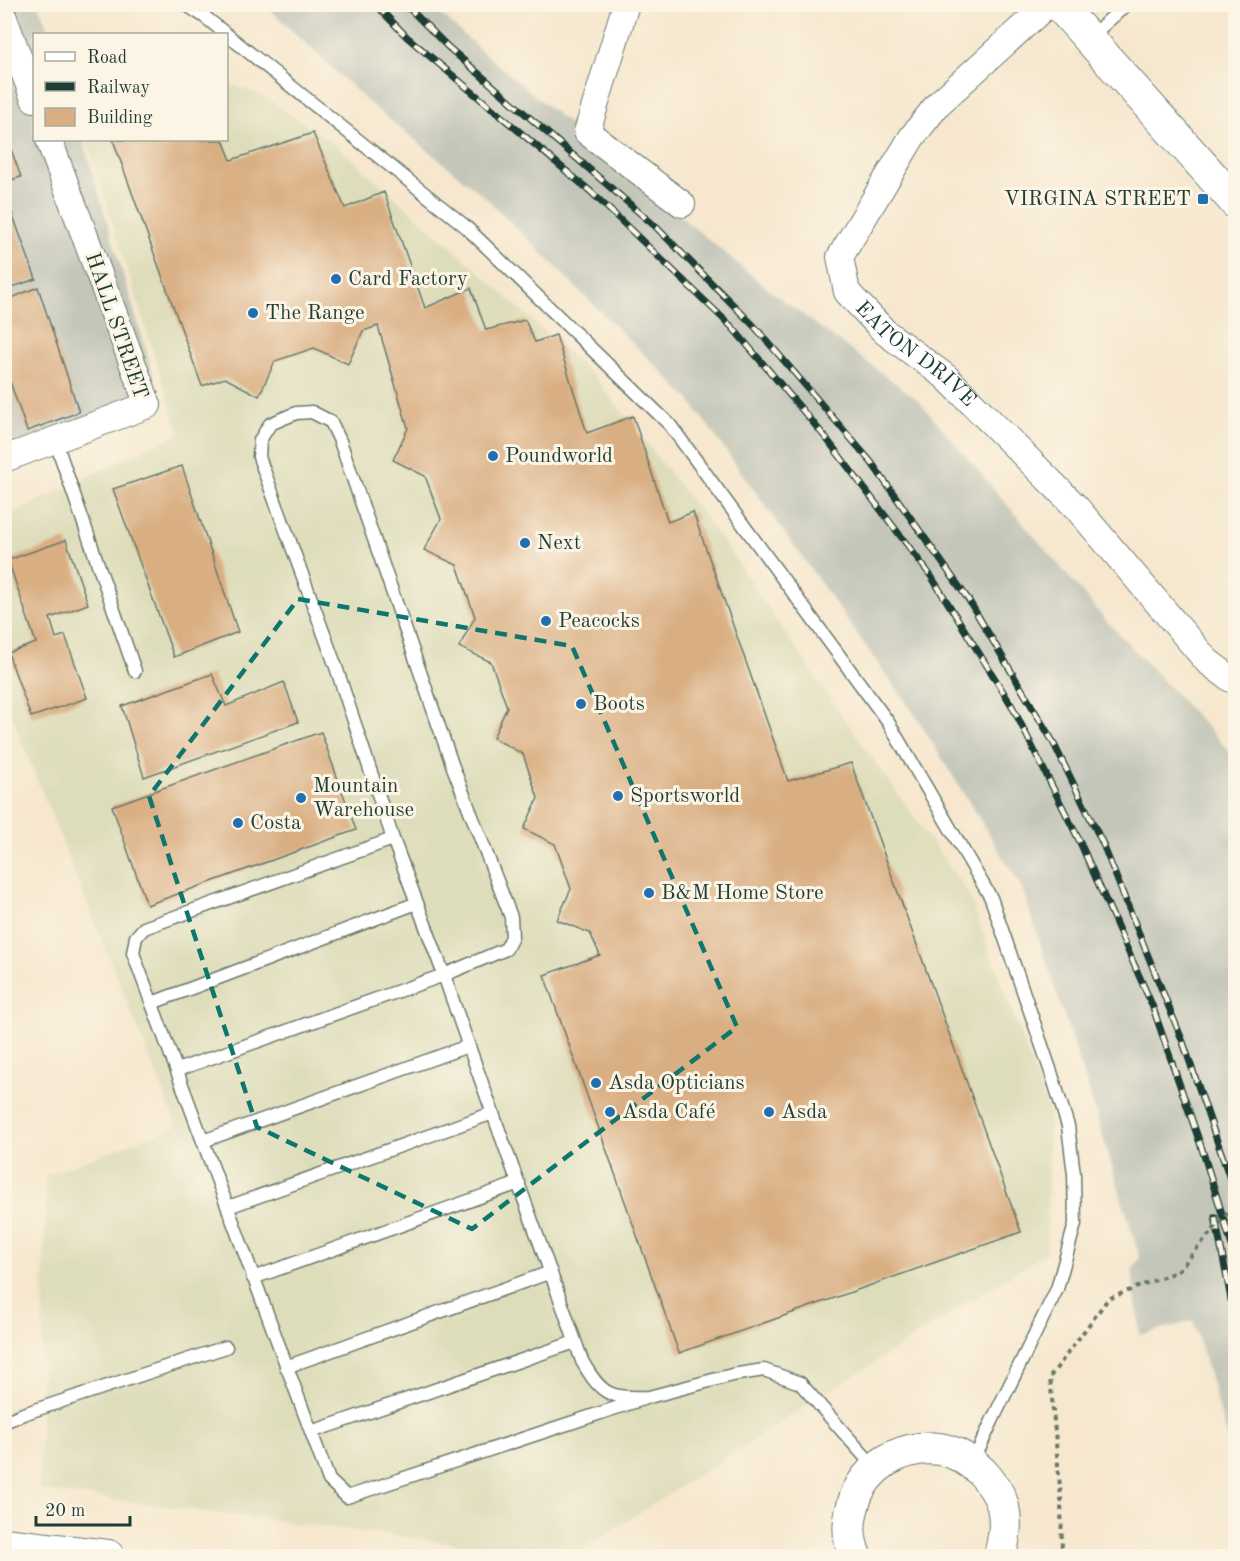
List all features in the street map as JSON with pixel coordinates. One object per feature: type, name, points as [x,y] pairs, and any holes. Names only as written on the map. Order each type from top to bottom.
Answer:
[{"type":"street","points":[[626,4],[587,132],[682,204]]},
{"type":"street","name":"EATON DRIVE","points":[[1048,4],[938,104],[912,137],[840,257],[846,292],[885,332],[946,378],[1076,507],[1207,661],[1231,679],[1236,677]]},
{"type":"street","points":[[1058,4],[1236,203]]},
{"type":"street","points":[[4,18],[33,96]]},
{"type":"street","name":"HALL STREET","points":[[4,459],[148,405],[50,141]]},
{"type":"street","points":[[855,1557],[850,1542],[849,1515],[858,1489],[875,1468],[893,1457],[913,1450],[934,1449],[954,1453],[973,1463],[991,1482],[1003,1505],[1006,1531],[1000,1557]]},
{"type":"street","points":[[4,1544],[108,1557]]},
{"type":"lane","points":[[185,4],[224,33]]},
{"type":"lane","points":[[1088,39],[1127,4]]},
{"type":"lane","points":[[228,36],[465,226],[670,425],[888,722],[991,898],[1068,1126],[1074,1174],[1075,1224],[1057,1289],[973,1463]]},
{"type":"lane","points":[[177,1070],[444,975],[506,949],[512,937],[511,917],[453,767],[340,441],[331,422],[312,412],[296,413],[270,424],[260,440],[259,457],[336,667],[393,839],[444,975],[582,1361],[593,1381],[609,1393],[622,1397],[649,1396]]},
{"type":"lane","points":[[55,440],[135,671]]},
{"type":"lane","points":[[393,839],[144,928],[136,937],[133,953],[328,1480],[347,1497],[649,1396],[732,1375],[764,1370],[800,1383],[875,1468]]},
{"type":"lane","points":[[152,1003],[417,903]]},
{"type":"lane","points":[[203,1141],[468,1046]]},
{"type":"lane","points":[[228,1207],[493,1113]]},
{"type":"lane","points":[[253,1278],[519,1183]]},
{"type":"lane","points":[[286,1367],[551,1272]]},
{"type":"lane","points":[[311,1432],[575,1342]]},
{"type":"lane","points":[[4,1422],[226,1347]]},
{"type":"path","points":[[1062,1557],[1061,1498],[1050,1377],[1108,1299],[1178,1271],[1236,1203]]},
{"type":"highlighted area","points":[[298,599],[572,646],[737,1027],[472,1229],[257,1127],[149,796]]},
{"type":"shaded area","points":[[4,5],[38,5],[51,33],[33,33],[33,141],[83,141],[159,394],[5,448]]},
{"type":"shaded area","points":[[265,5],[431,5],[486,55],[768,289],[918,400],[1103,617],[1235,757],[1235,1462],[1193,1321],[1140,1335],[1132,1270],[1140,1258],[1086,1082],[1022,888],[916,716],[688,398],[485,197],[367,101]]},
{"type":"shaded area","points":[[228,83],[263,96],[337,146],[598,381],[724,543],[834,704],[968,893],[1049,1112],[1047,1252],[572,1556],[551,1556],[39,1490],[46,1175],[177,1126],[5,700],[5,517],[179,433],[86,141],[228,141]]},
{"type":"building","points":[[4,130],[21,177],[4,182]]},
{"type":"building","points":[[313,133],[345,208],[384,192],[425,308],[471,288],[486,330],[525,320],[535,342],[556,335],[587,433],[633,416],[668,522],[693,512],[788,781],[851,763],[1021,1232],[679,1353],[544,975],[600,955],[590,933],[557,920],[571,889],[555,844],[524,829],[538,798],[523,754],[493,738],[507,707],[491,662],[459,647],[475,617],[457,565],[424,550],[441,519],[425,476],[393,460],[408,428],[378,326],[363,331],[348,364],[314,348],[275,361],[259,396],[225,378],[202,386],[113,141],[223,141],[231,160]]},
{"type":"building","points":[[4,191],[36,279],[4,290]]},
{"type":"building","points":[[38,287],[79,412],[27,431],[4,364],[4,301]]},
{"type":"building","points":[[182,466],[238,632],[174,657],[113,489]]},
{"type":"building","points":[[66,540],[88,604],[50,618],[56,638],[65,635],[87,698],[31,717],[8,653],[36,643],[8,560]]},
{"type":"building","points":[[212,674],[226,706],[284,682],[298,722],[144,777],[122,706]]},
{"type":"building","points":[[321,732],[356,830],[147,905],[112,806]]},
{"type":"railway","points":[[375,4],[407,37],[590,191],[732,327],[826,438],[931,576],[1012,706],[1079,840],[1152,1005],[1202,1149],[1236,1259]]},
{"type":"railway","points":[[405,4],[448,47],[655,226],[755,327],[871,462],[968,599],[1052,740],[1102,842],[1183,1042],[1236,1196]]},
{"type":"railway","points":[[1215,1217],[1236,1325]]},
{"type":"place","name":"VIRGINA STREET","points":[[1203,199]]},
{"type":"place","name":"Card Factory","points":[[336,279]]},
{"type":"place","name":"The Range","points":[[253,313]]},
{"type":"place","name":"Poundworld","points":[[493,456]]},
{"type":"place","name":"Next","points":[[525,543]]},
{"type":"place","name":"Peacocks","points":[[546,621]]},
{"type":"place","name":"Boots","points":[[581,704]]},
{"type":"place","name":"Sportsworld","points":[[618,796]]},
{"type":"place","name":"Mountain Warehouse","points":[[301,798]]},
{"type":"place","name":"Costa","points":[[238,823]]},
{"type":"place","name":"B&M Home Store","points":[[649,893]]},
{"type":"place","name":"Asda Opticians","points":[[596,1083]]},
{"type":"place","name":"Asda Café","points":[[610,1112]]},
{"type":"place","name":"Asda","points":[[769,1112]]}]
